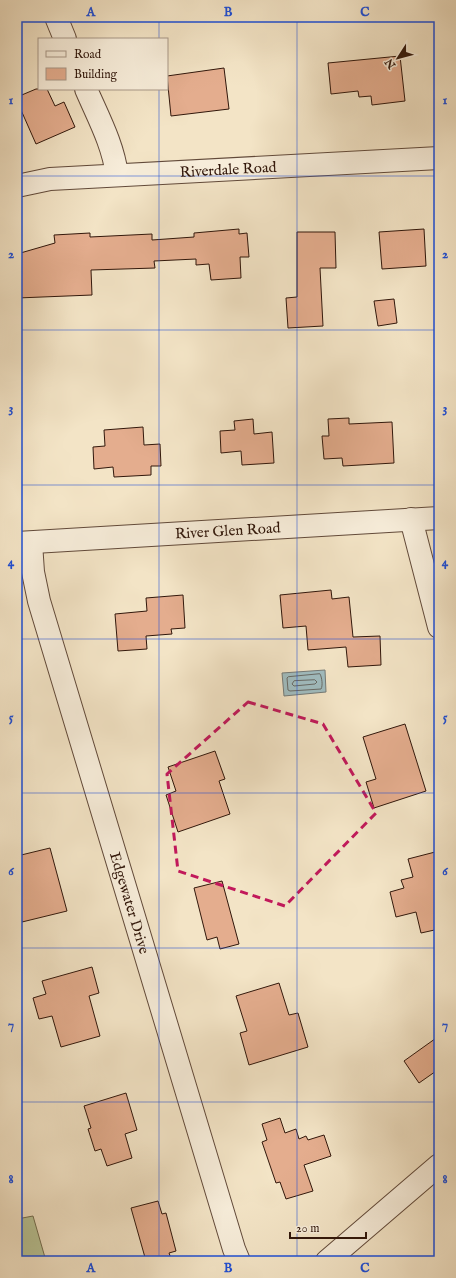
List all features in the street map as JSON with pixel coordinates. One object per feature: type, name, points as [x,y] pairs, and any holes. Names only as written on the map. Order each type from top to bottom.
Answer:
[{"type":"street","points":[[56,17],[64,38]]},
{"type":"street","points":[[86,90],[109,141],[116,162],[117,176]]},
{"type":"street","name":"Riverdale Road","points":[[17,186],[50,179],[439,158]]},
{"type":"street","name":"River Glen Road","points":[[24,543],[439,518]]},
{"type":"street","points":[[411,519],[439,627]]},
{"type":"street","name":"Edgewater Drive","points":[[24,543],[33,572],[41,609],[227,1227],[239,1261]]},
{"type":"street","points":[[327,1261],[439,1164]]},
{"type":"highlighted area","points":[[248,702],[323,724],[376,813],[285,906],[178,871],[167,774]]},
{"type":"green space","points":[[33,1216],[46,1261],[17,1261],[17,1219]]},
{"type":"water","points":[[325,670],[326,692],[284,696],[282,673]]},
{"type":"building","points":[[400,56],[405,101],[372,105],[371,96],[359,97],[358,91],[331,94],[328,63]]},
{"type":"building","points":[[224,68],[229,109],[171,116],[168,76]]},
{"type":"building","points":[[36,89],[47,90],[55,106],[64,102],[75,127],[36,144],[17,101],[17,97]]},
{"type":"building","points":[[239,229],[239,234],[247,233],[249,257],[240,257],[241,278],[211,280],[209,264],[196,265],[196,259],[154,261],[155,268],[91,270],[92,295],[17,298],[17,254],[55,243],[54,235],[90,233],[90,237],[152,234],[152,240],[194,237],[194,233]]},
{"type":"building","points":[[424,229],[426,266],[382,269],[379,232]]},
{"type":"building","points":[[297,232],[335,232],[336,268],[320,268],[323,326],[288,328],[286,298],[297,297]]},
{"type":"building","points":[[394,299],[397,323],[378,326],[374,301]]},
{"type":"building","points":[[349,418],[349,424],[392,422],[394,463],[343,466],[342,458],[324,459],[322,436],[329,436],[328,419]]},
{"type":"building","points":[[253,419],[254,434],[272,432],[274,463],[242,465],[241,451],[221,453],[220,431],[235,430],[234,421]]},
{"type":"building","points":[[143,427],[144,445],[160,444],[161,466],[151,466],[151,475],[114,477],[113,467],[94,469],[93,447],[105,446],[104,430]]},
{"type":"building","points":[[331,590],[332,599],[349,597],[353,637],[380,636],[381,665],[348,667],[346,647],[308,650],[306,626],[283,628],[280,595]]},
{"type":"building","points":[[183,595],[185,628],[171,629],[172,634],[146,636],[147,649],[118,651],[115,614],[147,611],[146,598]]},
{"type":"building","points":[[405,724],[426,791],[374,808],[366,782],[376,779],[363,737]]},
{"type":"building","points":[[215,751],[225,779],[219,781],[230,814],[178,832],[166,795],[176,791],[168,767]]},
{"type":"building","points":[[50,848],[67,911],[22,922],[17,902],[17,856]]},
{"type":"building","points":[[439,851],[439,929],[421,933],[416,912],[396,917],[390,892],[404,888],[401,880],[413,877],[408,859]]},
{"type":"building","points":[[222,881],[239,944],[220,949],[217,937],[207,940],[194,888]]},
{"type":"building","points":[[92,967],[99,993],[89,996],[100,1036],[61,1047],[52,1016],[39,1019],[33,998],[46,994],[42,981]]},
{"type":"building","points":[[279,983],[289,1015],[298,1013],[308,1047],[249,1065],[240,1033],[247,1031],[236,996]]},
{"type":"building","points":[[439,1036],[439,1069],[419,1083],[404,1061]]},
{"type":"building","points":[[126,1093],[137,1130],[125,1134],[132,1158],[107,1166],[101,1149],[95,1151],[88,1129],[91,1128],[84,1106]]},
{"type":"building","points":[[280,1118],[285,1133],[296,1129],[299,1139],[306,1136],[308,1140],[324,1135],[331,1156],[304,1165],[313,1191],[286,1199],[280,1182],[276,1183],[262,1142],[267,1140],[262,1124]]},
{"type":"building","points":[[158,1201],[162,1214],[166,1213],[176,1251],[169,1253],[172,1261],[146,1261],[131,1208]]}]
